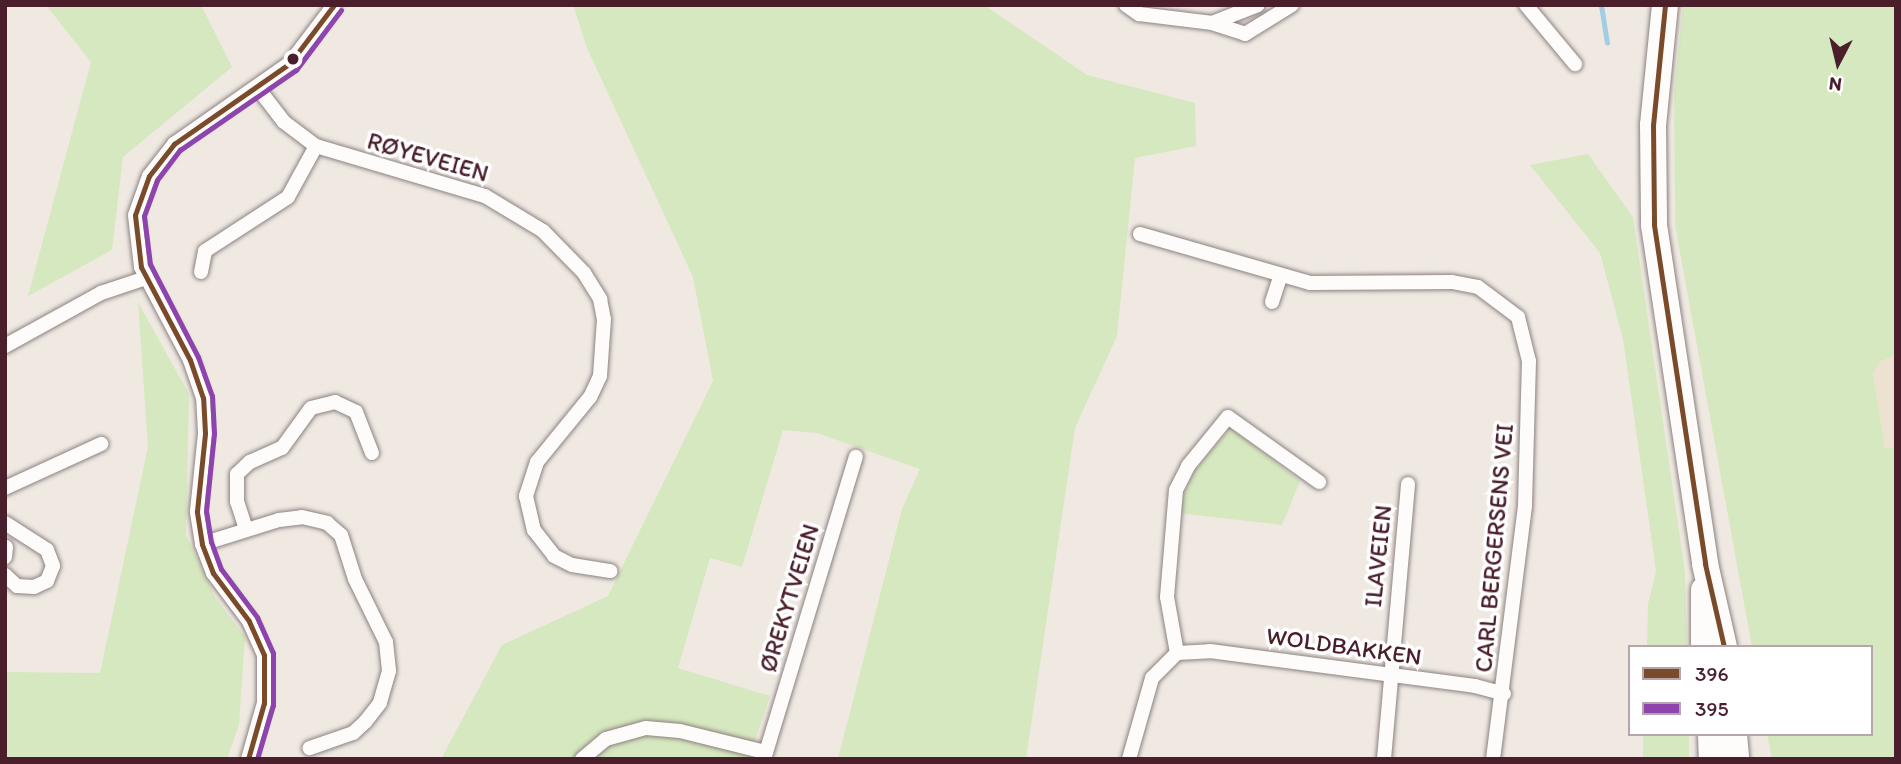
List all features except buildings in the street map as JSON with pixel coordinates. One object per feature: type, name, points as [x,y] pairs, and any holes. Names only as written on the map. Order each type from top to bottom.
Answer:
[{"type":"highway","points":[[1665,5],[1653,114],[1654,225],[1705,564],[1724,645]]},
{"type":"highway","points":[[1704,645],[1705,564]]},
{"type":"highway","points":[[1711,736],[1712,759]]},
{"type":"highway","points":[[1734,736],[1736,759]]},
{"type":"street","points":[[248,759],[266,692],[264,655],[249,621],[213,573],[202,544],[197,511],[205,433],[203,398],[190,360],[146,278],[135,225],[149,176],[174,144],[290,63],[334,5]]},
{"type":"street","points":[[1126,5],[1139,14],[1212,23],[1245,34],[1292,5]]},
{"type":"street","points":[[1212,23],[1258,5]]},
{"type":"street","points":[[1526,5],[1575,64]]},
{"type":"street","name":"RØYEVEIEN","points":[[251,91],[284,122],[316,146],[485,196],[543,231],[584,272],[604,319],[600,376],[590,397],[537,462],[526,496],[534,530],[554,556],[572,565],[611,571]]},
{"type":"street","points":[[201,272],[205,251],[288,197],[316,146]]},
{"type":"street","name":"CARL BERGERSENS VEI","points":[[1140,234],[1280,277],[1337,286],[1452,282],[1478,287],[1518,317],[1529,361],[1525,506],[1504,694],[1493,759]]},
{"type":"street","points":[[1272,302],[1280,277]]},
{"type":"street","points":[[5,346],[101,293],[146,278]]},
{"type":"street","points":[[246,529],[237,502],[237,474],[250,462],[282,448],[311,408],[335,402],[356,412],[372,453]]},
{"type":"street","points":[[1129,759],[1152,678],[1177,653],[1167,597],[1176,490],[1188,466],[1228,417],[1319,482]]},
{"type":"street","points":[[5,488],[101,444]]},
{"type":"street","name":"ØREKYTVEIEN","points":[[582,759],[606,739],[646,728],[680,731],[764,755],[856,457]]},
{"type":"street","name":"ILAVEIEN","points":[[1384,759],[1388,674],[1408,484]]},
{"type":"street","points":[[202,544],[246,529],[302,517],[327,523],[341,535],[389,654],[386,688],[365,722],[353,733],[310,748]]},
{"type":"street","points":[[5,523],[47,550],[53,566],[47,581],[34,587],[17,586],[5,575]]},
{"type":"street","points":[[5,557],[6,547]]},
{"type":"street","name":"WOLDBAKKEN","points":[[1177,653],[1210,651],[1388,674],[1504,694]]},
{"type":"shaded area","points":[[1896,355],[1896,446],[1885,449],[1873,371],[1881,361]]},
{"type":"green space","points":[[46,5],[201,5],[232,67],[123,157],[112,250],[28,296],[91,62]]},
{"type":"green space","points":[[573,5],[984,5],[1087,75],[1195,103],[1196,146],[1135,158],[1117,336],[1075,428],[1026,759],[838,759],[902,509],[920,469],[817,433],[783,430],[742,567],[710,558],[678,668],[770,696],[749,759],[441,759],[502,645],[608,596],[713,381],[693,277],[587,48]]},
{"type":"green space","points":[[1683,5],[1896,5],[1896,355],[1881,361],[1873,372],[1885,449],[1896,446],[1896,759],[1772,759],[1767,736],[1873,736],[1873,645],[1752,645],[1675,225],[1674,93]]},
{"type":"green space","points":[[1588,154],[1633,217],[1685,571],[1687,645],[1647,645],[1648,604],[1656,571],[1623,339],[1600,253],[1530,165]]},
{"type":"green space","points":[[138,302],[189,394],[186,535],[215,597],[245,637],[239,725],[227,759],[5,759],[5,672],[100,673],[148,447]]},
{"type":"green space","points":[[1231,428],[1300,481],[1282,525],[1178,513],[1192,474]]},
{"type":"green space","points":[[1643,736],[1689,736],[1689,759],[1643,759]]},
{"type":"waterway","points":[[1601,5],[1607,43]]},
{"type":"transit line","name":"396","points":[[248,759],[264,703],[264,655],[249,621],[213,573],[202,544],[197,511],[205,433],[203,398],[190,360],[141,267],[135,215],[149,176],[174,144],[290,63],[334,5]]},
{"type":"transit line","name":"396","points":[[1665,5],[1653,125],[1654,225],[1705,564],[1724,645]]},
{"type":"transit line","name":"395","points":[[257,759],[273,705],[273,653],[257,617],[221,569],[211,542],[206,511],[214,433],[212,396],[198,357],[150,264],[144,216],[157,180],[180,150],[296,70],[341,10]]}]
